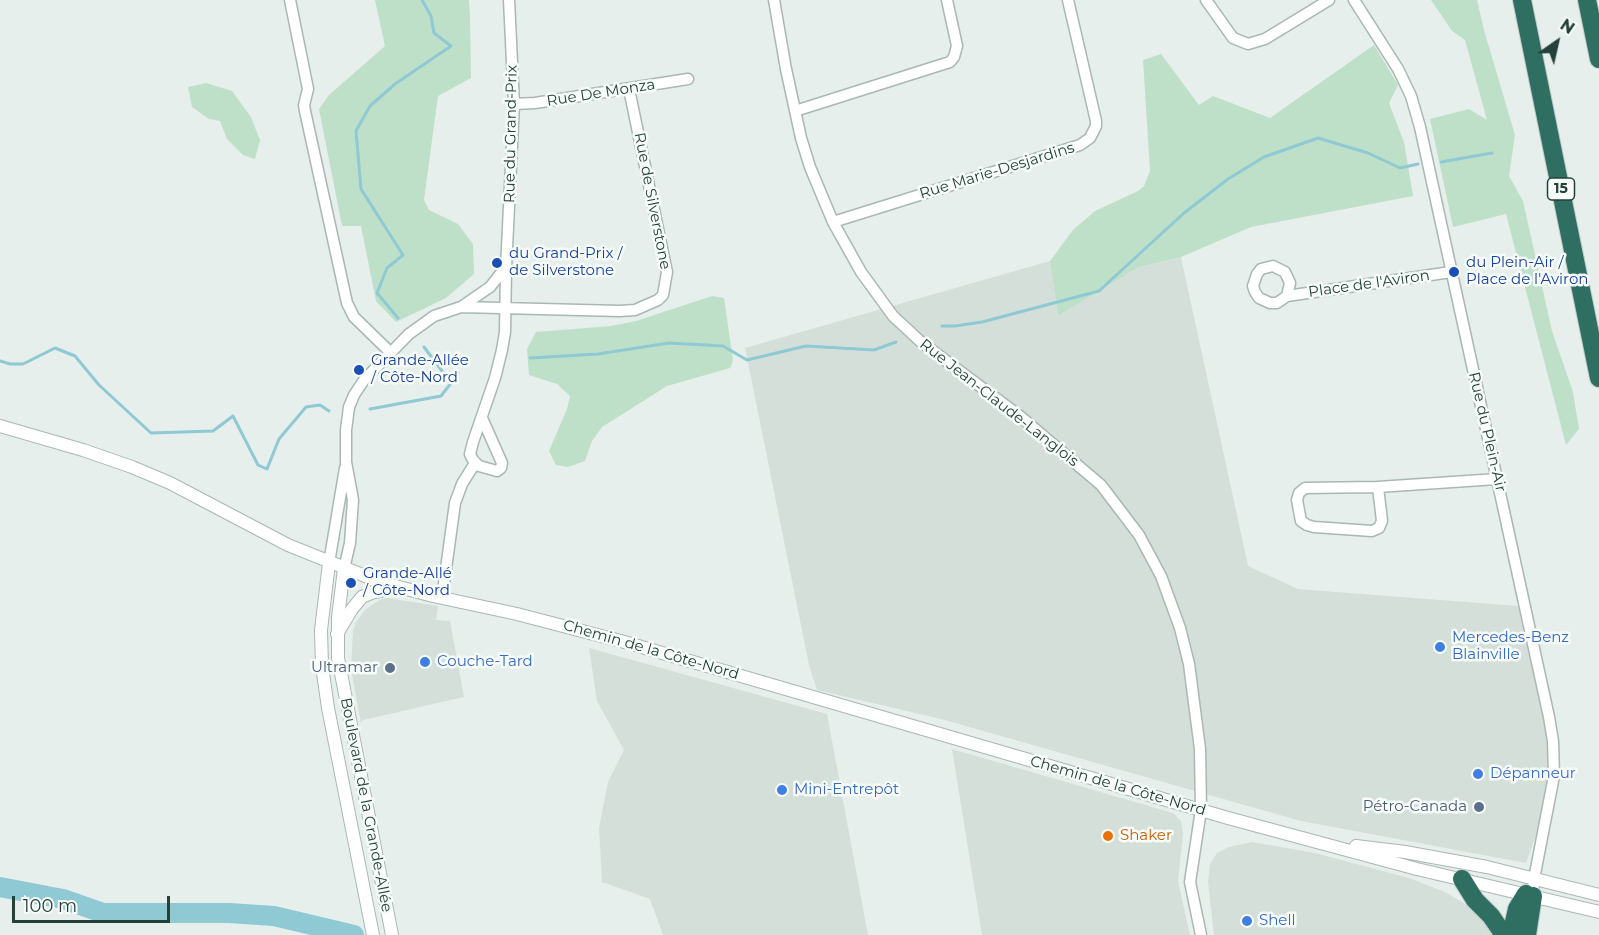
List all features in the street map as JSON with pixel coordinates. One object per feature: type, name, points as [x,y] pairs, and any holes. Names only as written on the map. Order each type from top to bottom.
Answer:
[{"type":"highway","name":"15","points":[[1522,0],[1599,378]]},
{"type":"highway","points":[[1587,0],[1599,59]]},
{"type":"highway","points":[[1462,879],[1475,900],[1488,912],[1504,935]]},
{"type":"highway","points":[[1511,935],[1518,909],[1531,890]]},
{"type":"highway","points":[[1527,935],[1532,912],[1531,890]]},
{"type":"street","points":[[290,0],[308,89],[304,111],[346,303],[350,312],[390,352]]},
{"type":"street","name":"Rue du Grand-Prix","points":[[475,463],[470,450],[482,418],[505,332],[504,307],[514,104],[509,0]]},
{"type":"street","name":"Rue Jean-Claude-Langlois","points":[[774,0],[795,111],[810,167],[833,222],[861,272],[893,316],[921,342],[1021,417],[1101,485],[1139,535],[1161,576],[1180,628],[1189,664],[1200,749],[1201,810],[1190,882],[1200,935]]},
{"type":"street","points":[[795,111],[950,62],[957,46],[947,0]]},
{"type":"street","name":"Rue Marie-Desjardins","points":[[833,222],[1080,145],[1090,138],[1096,121],[1068,0]]},
{"type":"street","points":[[1206,0],[1233,38],[1248,44],[1264,39],[1329,0]]},
{"type":"street","name":"Rue du Plein-Air","points":[[1354,0],[1398,69],[1411,96],[1420,127],[1553,741],[1555,768],[1553,785],[1531,890]]},
{"type":"street","name":"Rue De Monza","points":[[514,104],[535,103],[688,79]]},
{"type":"street","name":"Rue de Silverstone","points":[[504,307],[570,311],[635,310],[658,300],[663,295],[667,272],[629,89]]},
{"type":"street","points":[[461,307],[490,287],[506,268]]},
{"type":"street","name":"Place de l'Aviron","points":[[1287,296],[1451,272]]},
{"type":"street","name":"Boulevard de la Grande-Allée","points":[[392,935],[342,683],[336,635],[340,590],[350,543],[353,500],[346,462],[346,422],[351,401],[364,380],[390,352],[428,320],[440,312],[461,307],[504,307]]},
{"type":"street","points":[[442,598],[455,502],[462,484],[475,463],[495,471],[500,470],[502,465],[482,418]]},
{"type":"street","name":"Chemin de la Côte-Nord","points":[[0,426],[94,453],[158,478],[249,526],[329,563],[398,588],[517,614],[628,643],[1201,810],[1402,865],[1462,879],[1531,890],[1599,896]]},
{"type":"street","name":"Boulevard de la Grande-Allée","points":[[346,462],[329,563],[321,630],[322,666],[328,708],[373,933]]},
{"type":"street","points":[[1378,488],[1382,521],[1379,528],[1372,531],[1314,527],[1306,525],[1301,520],[1297,500],[1299,493],[1305,488],[1378,488],[1497,479]]},
{"type":"street","points":[[336,635],[362,597],[398,588]]},
{"type":"street","name":"Chemin de la Côte-Nord","points":[[1316,840],[1487,867],[1531,890],[1599,912]]},
{"type":"shaded area","points":[[1181,257],[1248,566],[1298,589],[1518,606],[1550,747],[1552,790],[1526,863],[1301,821],[941,719],[817,690],[809,665],[745,348],[1050,261],[1058,316],[1139,267]]},
{"type":"shaded area","points":[[388,598],[438,606],[436,620],[450,621],[464,697],[363,720],[361,723],[351,669],[353,631],[356,622],[366,609],[381,599]]},
{"type":"shaded area","points":[[589,648],[827,714],[868,935],[663,935],[650,899],[602,882],[599,828],[608,782],[624,750],[597,701]]},
{"type":"shaded area","points":[[952,749],[1173,813],[1181,821],[1183,834],[1178,881],[1190,935],[982,935]]},
{"type":"shaded area","points":[[1252,842],[1315,853],[1409,878],[1445,892],[1477,911],[1493,935],[1214,935],[1208,882],[1210,864],[1217,853],[1229,847]]},
{"type":"green space","points":[[375,0],[469,0],[471,78],[438,96],[424,200],[429,210],[458,224],[473,244],[474,274],[446,298],[396,322],[376,301],[361,226],[342,226],[319,109],[329,95],[385,46]]},
{"type":"green space","points":[[1431,0],[1477,0],[1515,135],[1509,176],[1523,201],[1552,331],[1573,392],[1579,429],[1566,445],[1506,214],[1453,227],[1430,119],[1469,109],[1487,120],[1465,40],[1452,31]]},
{"type":"green space","points":[[1374,45],[1398,85],[1389,103],[1404,142],[1413,196],[1251,227],[1181,257],[1139,267],[1058,316],[1050,261],[1073,230],[1095,211],[1138,191],[1144,186],[1150,171],[1143,60],[1161,54],[1199,105],[1213,96],[1270,118]]},
{"type":"green space","points":[[206,83],[232,91],[251,117],[260,140],[255,159],[243,155],[227,139],[220,121],[209,119],[192,107],[188,87]]},
{"type":"green space","points":[[712,296],[724,298],[733,360],[730,368],[667,386],[602,427],[592,441],[585,461],[568,467],[556,465],[549,451],[567,409],[570,396],[557,384],[529,375],[527,349],[536,332],[611,326],[636,321]]},
{"type":"waterway","points":[[398,318],[377,293],[387,268],[403,255],[361,189],[356,131],[370,106],[395,84],[451,46],[434,33],[431,16],[422,0]]},
{"type":"waterway","points":[[942,326],[982,322],[1099,291],[1184,213],[1228,179],[1264,157],[1318,138],[1368,153],[1400,168],[1418,164]]},
{"type":"waterway","points":[[1441,162],[1492,153]]},
{"type":"waterway","points":[[530,358],[598,354],[669,343],[723,346],[747,360],[806,346],[874,350],[896,342]]},
{"type":"waterway","points":[[370,409],[441,396],[451,383],[424,347]]},
{"type":"waterway","points":[[0,361],[23,364],[55,348],[75,356],[99,385],[151,433],[213,431],[233,416],[258,465],[267,469],[279,439],[306,407],[320,405],[329,411]]},
{"type":"waterway","points":[[451,383],[458,373]]},
{"type":"waterway","points":[[0,887],[63,899],[103,913],[229,913],[274,916],[354,935]]},
{"type":"place","name":"du Grand-Prix / de Silverstone","points":[[497,263]]},
{"type":"place","name":"du Plein-Air / Place de l'Aviron","points":[[1454,272]]},
{"type":"place","name":"Grande-Allée / Côte-Nord","points":[[359,370]]},
{"type":"place","name":"Grande-Allé / Côte-Nord","points":[[351,583]]},
{"type":"place","name":"Mercedes-Benz Blainville","points":[[1440,647]]},
{"type":"place","name":"Couche-Tard","points":[[425,662]]},
{"type":"place","name":"Ultramar","points":[[390,668]]},
{"type":"place","name":"Dépanneur","points":[[1478,774]]},
{"type":"place","name":"Mini-Entrepôt","points":[[782,790]]},
{"type":"place","name":"Pétro-Canada","points":[[1479,807]]},
{"type":"place","name":"Shaker","points":[[1108,836]]},
{"type":"place","name":"Shell","points":[[1247,921]]}]
